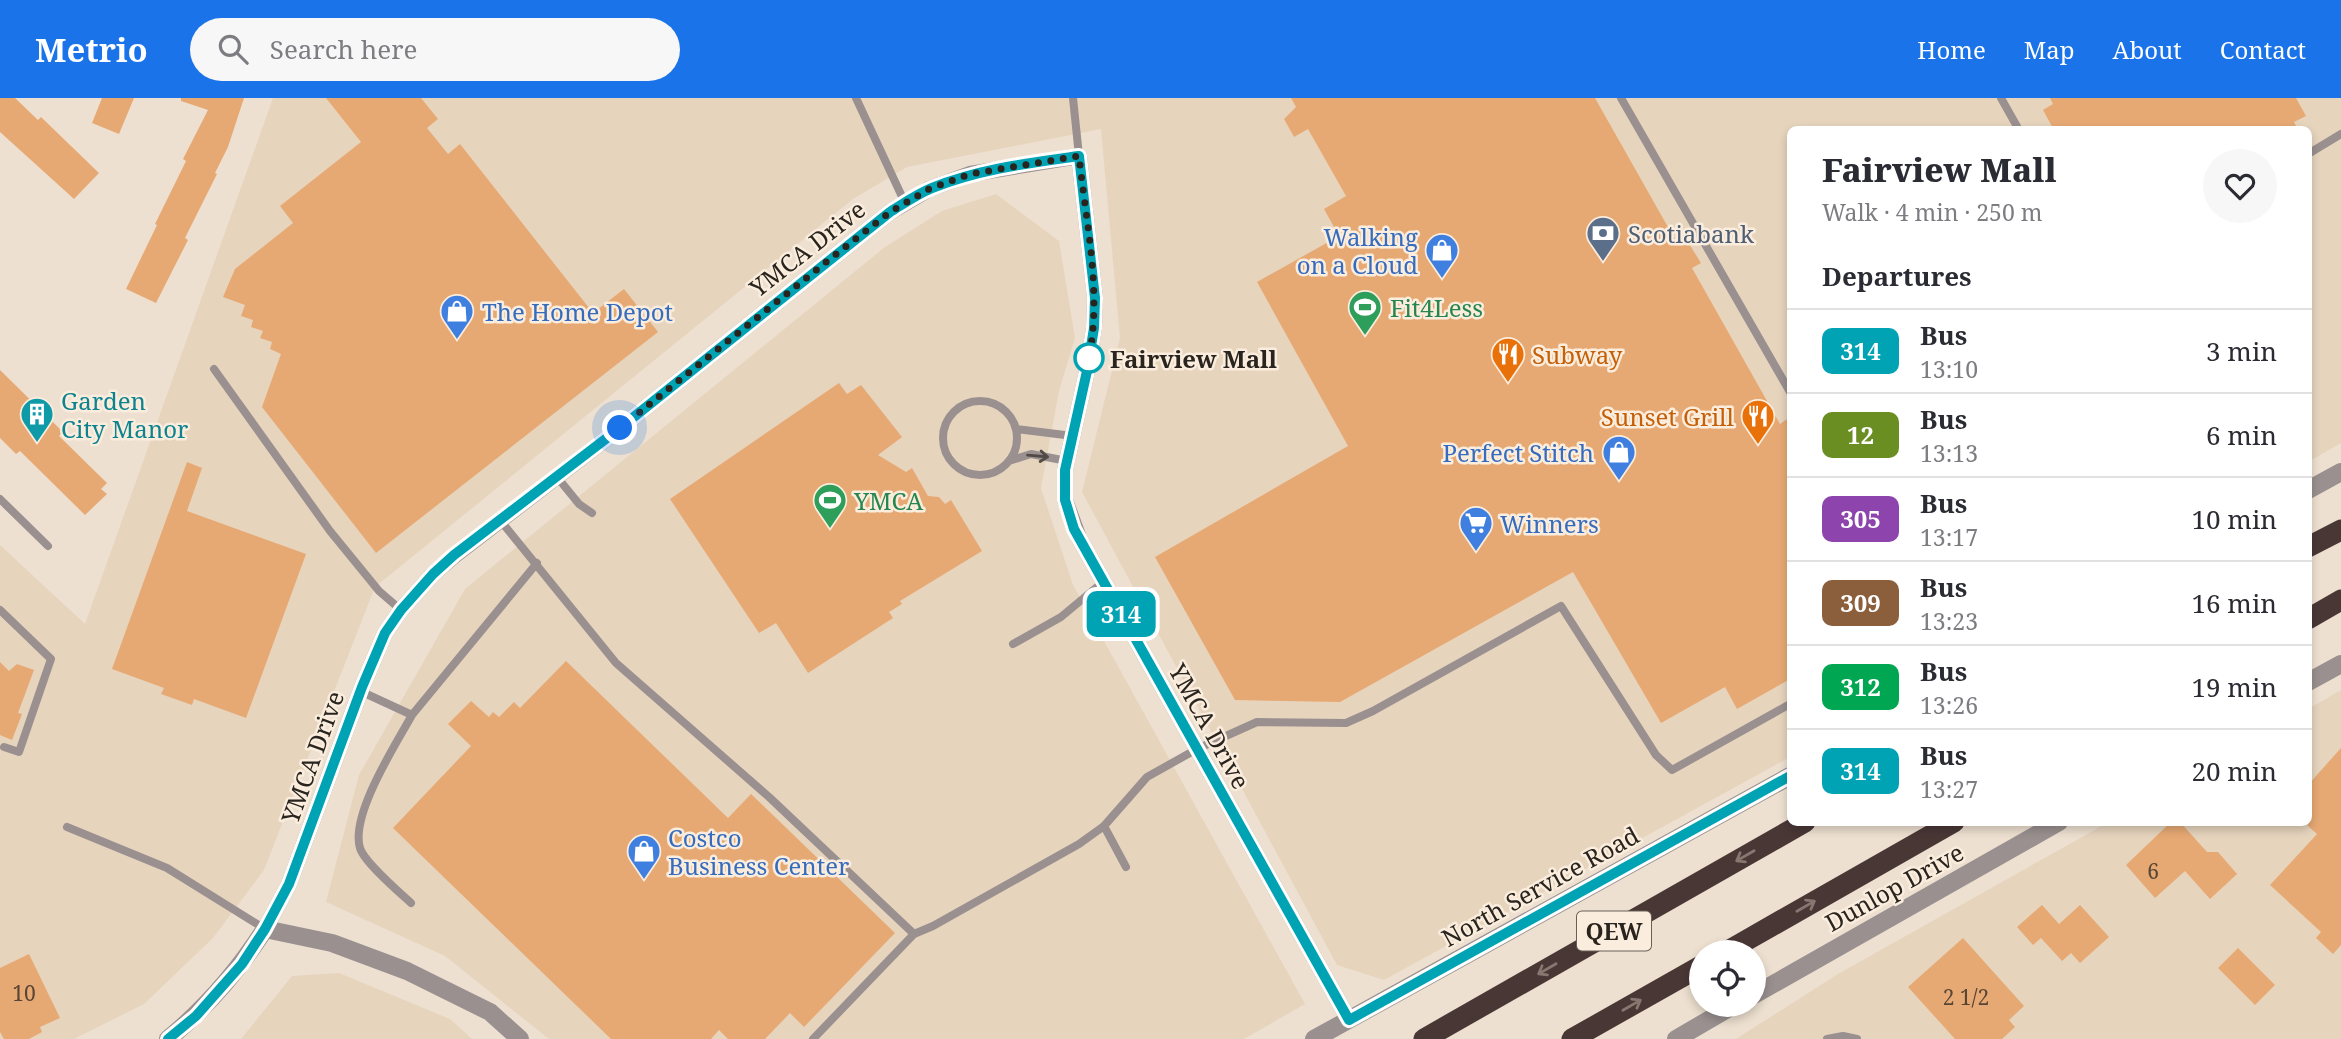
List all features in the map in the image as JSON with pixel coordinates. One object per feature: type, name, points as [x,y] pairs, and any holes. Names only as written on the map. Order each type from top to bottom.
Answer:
[{"type":"highway","points":[[2312,545],[2341,530]]},
{"type":"highway","points":[[2312,617],[2341,600]]},
{"type":"highway","name":"QEW","points":[[1424,1039],[1798,826]]},
{"type":"highway","points":[[1747,940],[1947,826]]},
{"type":"highway","points":[[1572,1039],[1689,973]]},
{"type":"street","name":"YMCA Drive","points":[[265,929],[289,884],[360,691],[385,633],[401,610],[433,574],[835,255],[905,203],[929,189],[970,174],[1079,156],[1095,298],[1094,328],[1067,461],[1065,500],[1074,529],[1349,1020]]},
{"type":"street","points":[[2312,488],[2341,472]]},
{"type":"street","points":[[2312,680],[2341,664]]},
{"type":"street","name":"North Service Road","points":[[1314,1039],[1787,778]]},
{"type":"street","name":"Dunlop Drive","points":[[1766,988],[2052,826]]},
{"type":"street","points":[[168,1039],[205,1006],[242,964],[265,929],[332,943],[407,971],[490,1012],[520,1039]]},
{"type":"street","points":[[1676,1039],[1714,1017]]},
{"type":"lane","points":[[856,98],[905,203]]},
{"type":"lane","points":[[1073,98],[1079,156]]},
{"type":"lane","points":[[1621,98],[1787,387]]},
{"type":"lane","points":[[2001,98],[2017,126]]},
{"type":"lane","points":[[2312,152],[2341,134]]},
{"type":"lane","points":[[214,369],[330,531],[379,591],[401,610]]},
{"type":"lane","points":[[978,401],[989,402],[1006,412],[1016,429],[1015,451],[1009,461],[989,474],[966,473],[949,459],[943,437],[945,426],[958,409],[978,401]]},
{"type":"lane","points":[[1016,429],[1073,436]]},
{"type":"lane","points":[[1009,461],[1031,454],[1067,461]]},
{"type":"lane","points":[[557,477],[579,504],[593,513]]},
{"type":"lane","points":[[0,499],[48,546]]},
{"type":"lane","points":[[500,520],[616,663],[769,797],[914,934]]},
{"type":"lane","points":[[411,903],[360,850],[362,818],[376,780],[412,715],[537,564]]},
{"type":"lane","points":[[1013,644],[1061,617],[1103,582]]},
{"type":"lane","points":[[813,1039],[914,934],[1055,858],[1104,826],[1147,777],[1197,749],[1257,722],[1346,723],[1560,606],[1656,755],[1672,770],[1787,706]]},
{"type":"lane","points":[[0,610],[51,659],[19,752],[2,747],[0,757]]},
{"type":"lane","points":[[360,691],[412,715]]},
{"type":"lane","points":[[1104,826],[1125,867]]},
{"type":"lane","points":[[67,827],[167,868],[265,929]]},
{"type":"lane","points":[[1827,1039],[1843,1036],[1857,1039]]},
{"type":"shaded area","points":[[273,98],[2341,98],[2341,443],[2312,460],[2312,126],[1787,126],[1787,759],[1384,980],[1337,965],[1082,492],[1120,338],[1101,129],[907,167],[853,199],[375,587],[264,870],[213,938],[144,1004],[74,1039],[0,1039],[0,545],[85,624]]},
{"type":"shaded area","points":[[996,194],[1059,241],[1075,338],[1059,391],[1041,488],[1073,585],[1305,1004],[1244,1039],[549,1039],[445,956],[326,902],[359,775],[465,589],[885,247],[942,211]]},
{"type":"shaded area","points":[[2341,690],[2341,1039],[1736,1039],[1838,974],[2102,826],[2312,826],[2312,707]]},
{"type":"shaded area","points":[[339,973],[450,1019],[472,1039],[241,1039],[292,976]]},
{"type":"building","points":[[0,98],[15,98],[38,120],[41,117],[99,173],[74,199],[0,132]]},
{"type":"building","points":[[102,98],[134,98],[119,134],[92,123]]},
{"type":"building","points":[[181,98],[244,98],[228,147],[215,173],[217,174],[156,303],[126,289],[186,161],[183,159],[208,110],[181,101]]},
{"type":"building","name":"The Home Depot","points":[[326,98],[421,98],[438,119],[427,128],[448,154],[460,144],[593,313],[624,289],[658,332],[376,553],[262,407],[281,354],[270,349],[272,342],[260,338],[263,331],[251,327],[253,320],[241,316],[245,305],[223,297],[235,269],[293,223],[280,206],[361,142]]},
{"type":"building","name":"Fairview Mall","points":[[1291,98],[1595,98],[1677,243],[1686,239],[1701,263],[1692,268],[1780,424],[1787,419],[1787,681],[1737,709],[1725,687],[1661,723],[1573,572],[1340,702],[1235,700],[1155,557],[1348,446],[1257,282],[1339,236],[1324,209],[1346,196],[1308,129],[1294,137],[1284,119],[1296,107]]},
{"type":"building","points":[[2050,98],[2296,98],[2306,116],[2294,122],[2296,126],[2052,126],[2043,110],[2053,104]]},
{"type":"building","name":"Garden City Manor","points":[[0,370],[63,432],[59,436],[107,483],[101,489],[107,494],[85,515],[20,451],[16,454],[0,438]]},
{"type":"building","name":"YMCA","points":[[839,383],[847,394],[861,385],[902,437],[878,455],[906,472],[912,468],[928,496],[939,497],[945,504],[951,500],[982,551],[900,601],[902,604],[889,612],[893,618],[808,673],[776,623],[759,633],[670,499]]},
{"type":"building","points":[[187,462],[202,468],[187,511],[306,554],[246,718],[194,699],[192,705],[161,694],[164,688],[112,669]]},
{"type":"building","name":"Costco Business Center","points":[[566,661],[728,818],[751,794],[895,933],[804,1027],[790,1013],[765,1039],[728,1039],[719,1030],[711,1039],[611,1039],[393,828],[471,746],[448,724],[471,701],[489,717],[493,712],[499,717],[514,702],[520,708]]},
{"type":"building","points":[[0,662],[9,671],[17,664],[34,670],[18,713],[22,714],[12,740],[0,735]]},
{"type":"building","points":[[2341,748],[2341,945],[2333,954],[2316,938],[2321,932],[2270,885],[2317,834],[2308,826],[2312,826],[2312,781]]},
{"type":"building","points":[[2167,826],[2184,826],[2207,852],[2218,852],[2237,874],[2210,899],[2185,871],[2155,898],[2126,865]]},
{"type":"building","points":[[2042,905],[2059,924],[2080,905],[2109,937],[2080,963],[2071,953],[2062,961],[2041,938],[2033,945],[2017,927]]},
{"type":"building","points":[[1963,938],[2024,1006],[2009,1020],[2015,1027],[2002,1039],[1955,1039],[1908,987]]},
{"type":"building","points":[[2238,948],[2275,985],[2255,1005],[2218,968]]},
{"type":"building","points":[[29,954],[60,1018],[40,1027],[42,1032],[29,1039],[4,1039],[0,1032],[0,968]]},
{"type":"bus line","name":"314","points":[[168,1039],[196,1016],[242,964],[265,929],[289,884],[362,687],[385,633],[401,610],[433,574],[890,212],[929,189],[970,174],[1034,162],[1079,156],[1095,298],[1094,328],[1087,371],[1065,470],[1065,500],[1074,529],[1349,1020],[1787,778]]},
{"type":"place","name":"Scotiabank","points":[[1603,263]]},
{"type":"place","name":"Walking on a Cloud","points":[[1442,280]]},
{"type":"place","name":"Fit4Less","points":[[1365,337]]},
{"type":"place","name":"The Home Depot","points":[[457,341]]},
{"type":"place","name":"Fairview Mall","points":[[1089,358]]},
{"type":"place","name":"Subway","points":[[1508,384]]},
{"type":"place","name":"Garden City Manor","points":[[37,444]]},
{"type":"place","name":"Sunset Grill","points":[[1758,446]]},
{"type":"place","name":"Perfect Stitch","points":[[1619,482]]},
{"type":"place","name":"YMCA","points":[[830,530]]},
{"type":"place","name":"Winners","points":[[1476,553]]},
{"type":"place","name":"Costco Business Center","points":[[644,881]]},
{"type":"route","points":[[620,428],[890,212],[929,189],[970,174],[1079,156],[1095,298],[1089,358]]}]
